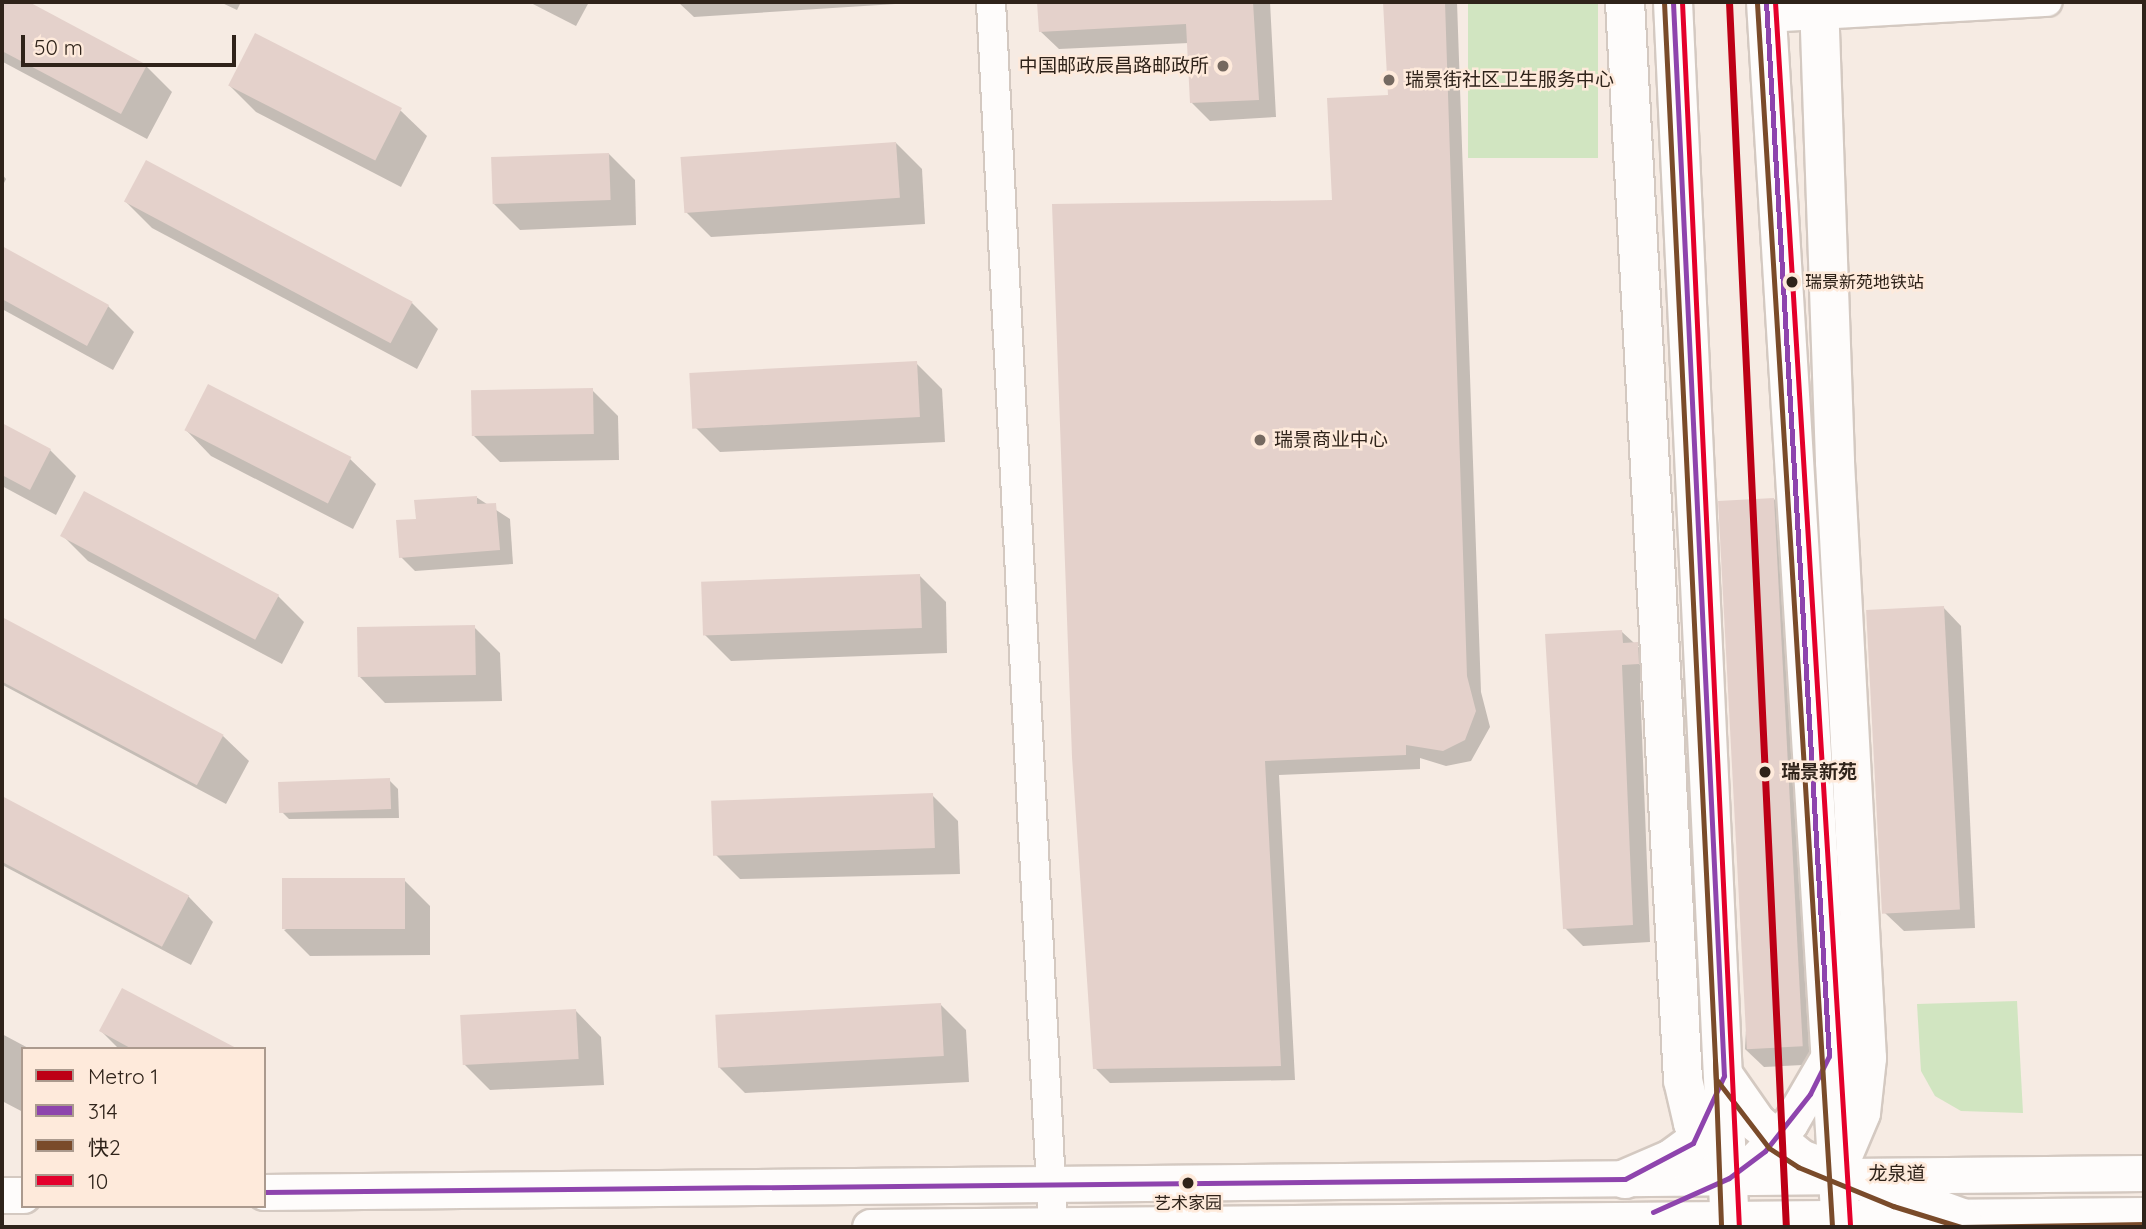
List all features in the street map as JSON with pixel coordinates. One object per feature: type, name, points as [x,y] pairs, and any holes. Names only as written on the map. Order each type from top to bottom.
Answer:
[{"type":"main road","points":[[1626,2],[1684,1080],[1700,1134],[1729,1178]]},
{"type":"main road","points":[[1674,2],[1730,1223]]},
{"type":"main road","points":[[1819,9],[1835,462],[1867,1058],[1861,1113],[1836,1174]]},
{"type":"main road","points":[[1766,10],[1841,1223]]},
{"type":"main road","points":[[1625,1179],[1671,1159],[1700,1134],[1724,1076]]},
{"type":"main road","points":[[1724,1076],[1774,1141],[1836,1174],[1962,1218]]},
{"type":"street","points":[[991,2],[1053,1226]]},
{"type":"street","points":[[1766,10],[2048,2]]},
{"type":"street","points":[[1629,1220],[1729,1178],[1774,1141],[1829,1056]]},
{"type":"street","name":"龙泉道","points":[[266,1192],[1729,1178],[1836,1174],[2144,1173]]},
{"type":"street","points":[[2,1195],[21,1195]]},
{"type":"street","points":[[870,1227],[1629,1220],[1841,1223],[1962,1218],[2144,1216]]},
{"type":"green space","points":[[1468,2],[1598,2],[1598,158],[1468,158]]},
{"type":"green space","points":[[2017,1001],[2023,1113],[1961,1111],[1935,1096],[1921,1071],[1917,1004]]},
{"type":"building","points":[[2,2],[29,2],[147,65],[121,114],[2,51]]},
{"type":"building","name":"中国邮政辰昌路邮政所","points":[[1037,2],[1253,2],[1259,100],[1190,103],[1186,24],[1039,32]]},
{"type":"building","name":"瑞景商业中心","points":[[1383,2],[1445,2],[1467,676],[1476,711],[1465,740],[1443,751],[1406,745],[1406,755],[1265,761],[1281,1066],[1093,1069],[1072,757],[1052,204],[1332,200],[1327,98],[1388,95]]},
{"type":"building","points":[[255,33],[402,108],[375,160],[228,86]]},
{"type":"building","points":[[896,142],[900,198],[684,213],[681,157]]},
{"type":"building","points":[[609,153],[611,200],[493,204],[491,157]]},
{"type":"building","points":[[146,160],[413,302],[391,343],[124,201]]},
{"type":"building","points":[[2,246],[109,305],[87,346],[2,299]]},
{"type":"building","points":[[917,361],[920,417],[692,429],[689,373]]},
{"type":"building","points":[[208,384],[351,457],[328,503],[184,430]]},
{"type":"building","points":[[593,388],[594,434],[472,436],[471,390]]},
{"type":"building","points":[[2,423],[51,449],[30,490],[2,475]]},
{"type":"building","points":[[84,491],[279,595],[255,640],[60,536]]},
{"type":"building","points":[[477,496],[477,504],[496,503],[500,550],[399,558],[396,520],[416,519],[414,500]]},
{"type":"building","points":[[1774,498],[1803,1046],[1747,1049],[1718,501]]},
{"type":"building","points":[[920,574],[922,628],[703,636],[701,582]]},
{"type":"building","points":[[1944,606],[1960,910],[1882,914],[1866,610]]},
{"type":"building","points":[[2,617],[224,735],[197,785],[2,682]]},
{"type":"building","points":[[475,625],[476,675],[358,677],[357,627]]},
{"type":"building","points":[[1622,630],[1623,643],[1638,642],[1639,664],[1622,665],[1633,925],[1563,929],[1545,634]]},
{"type":"building","points":[[390,778],[391,809],[279,813],[278,782]]},
{"type":"building","points":[[933,793],[935,848],[713,856],[711,801]]},
{"type":"building","points":[[2,796],[189,896],[162,947],[2,862]]},
{"type":"building","points":[[282,878],[405,878],[405,929],[282,929]]},
{"type":"building","points":[[122,988],[234,1047],[128,1047],[99,1031]]},
{"type":"building","points":[[941,1003],[944,1056],[718,1068],[715,1015]]},
{"type":"building","points":[[576,1009],[579,1059],[463,1065],[460,1015]]},
{"type":"metro line","name":"1","points":[[1729,2],[1786,1227]]},
{"type":"transit line","name":"快2","points":[[1664,2],[1716,1079],[1769,1148],[1798,1167],[1893,1206],[1961,1227],[2144,1224]]},
{"type":"transit line","name":"314","points":[[266,1192],[1625,1179],[1693,1143],[1724,1076],[1673,2]]},
{"type":"transit line","name":"10","points":[[1682,2],[1739,1227]]},
{"type":"transit line","name":"314","points":[[1653,1212],[1729,1178],[1765,1151],[1810,1094],[1829,1056],[1766,2]]},
{"type":"transit line","name":"10","points":[[1775,2],[1850,1226]]},
{"type":"transit line","name":"快2","points":[[1757,3],[1832,1227]]},
{"type":"transit line","name":"快2","points":[[1715,1061],[1721,1227]]},
{"type":"place","name":"中国邮政辰昌路邮政所","points":[[1223,66]]},
{"type":"place","name":"瑞景街社区卫生服务中心","points":[[1389,80]]},
{"type":"place","name":"瑞景新苑地铁站","points":[[1792,282]]},
{"type":"place","name":"瑞景商业中心","points":[[1260,440]]},
{"type":"place","name":"瑞景新苑","points":[[1765,772]]},
{"type":"place","name":"艺术家园","points":[[1188,1183]]}]
